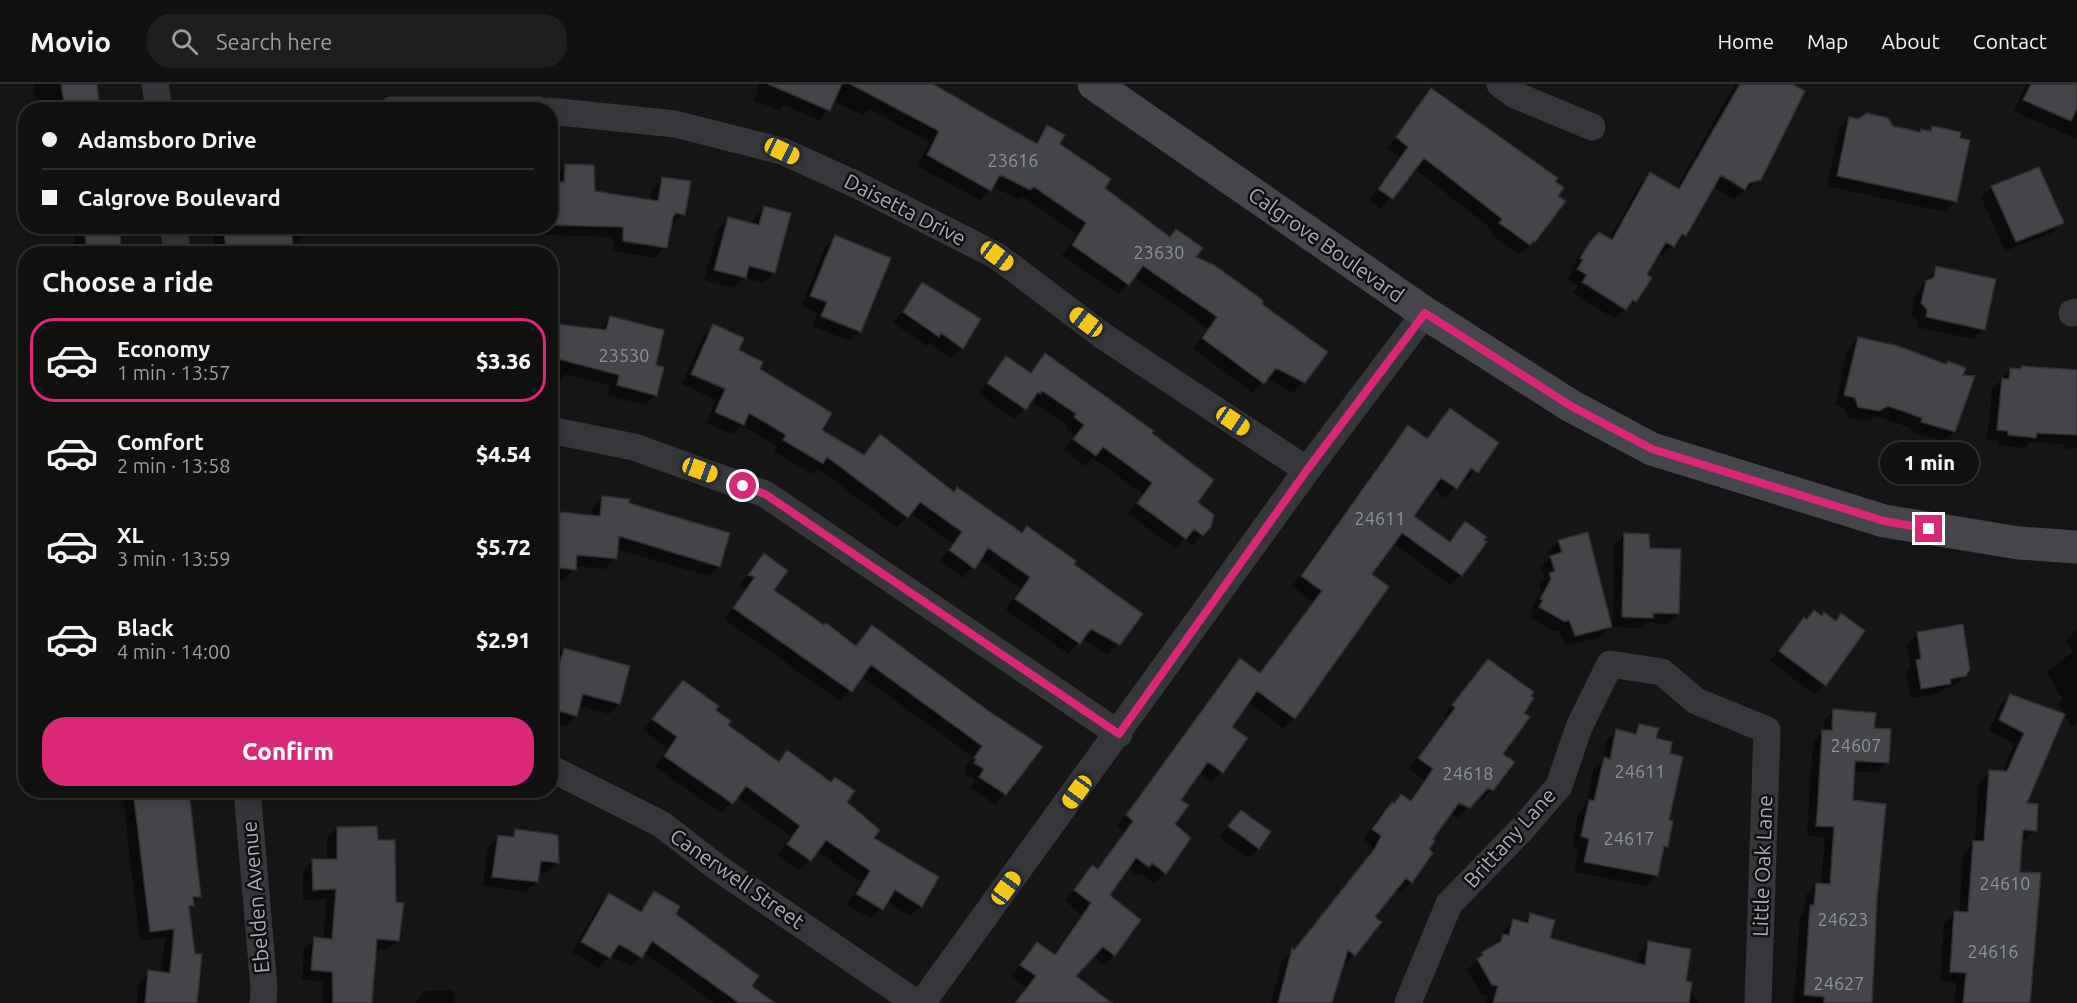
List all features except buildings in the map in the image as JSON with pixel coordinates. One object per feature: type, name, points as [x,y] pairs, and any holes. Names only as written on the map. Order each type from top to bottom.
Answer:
[{"type":"street","points":[[156,84],[158,102]]},
{"type":"street","name":"Calgrove Boulevard","points":[[1094,84],[1425,313],[1571,406],[1652,449],[1884,521],[2019,543],[2077,547]]},
{"type":"street","points":[[1500,84],[1515,95],[1592,127]]},
{"type":"street","name":"Daisetta Drive","points":[[558,112],[675,124],[782,151],[857,185],[997,256],[1103,336],[1307,470]]},
{"type":"street","points":[[922,1003],[1119,734],[1307,470],[1425,313]]},
{"type":"street","points":[[558,432],[634,447],[765,494],[1119,734]]},
{"type":"street","name":"Brittany Lane","points":[[1408,1003],[1449,904],[1523,828],[1558,786],[1579,727],[1610,664],[1662,672],[1696,701],[1767,730]]},
{"type":"street","name":"Little Oak Lane","points":[[1758,1003],[1767,730]]},
{"type":"street","name":"Canerwell Street","points":[[558,772],[661,824],[718,868],[916,1003]]},
{"type":"street","name":"Ebelden Avenue","points":[[248,798],[264,987],[263,1003]]},
{"type":"route","points":[[743,486],[765,494],[1119,734],[1307,470],[1425,313],[1571,406],[1652,449],[1884,521],[1929,529]]}]
